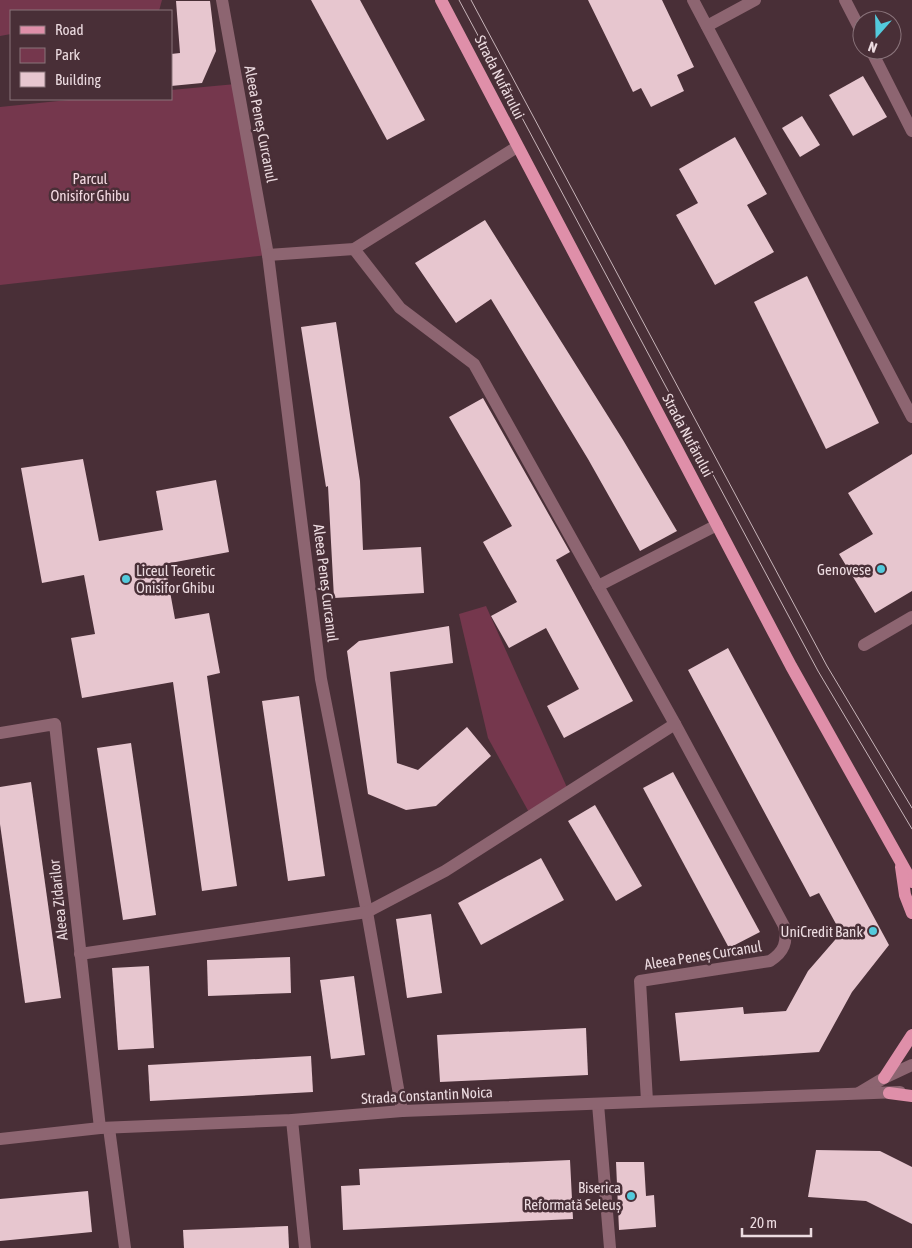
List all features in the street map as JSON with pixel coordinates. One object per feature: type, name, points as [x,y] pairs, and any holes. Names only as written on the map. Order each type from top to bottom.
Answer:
[{"type":"main road","name":"Strada Nufărului","points":[[441,0],[791,666],[912,882]]},
{"type":"main road","points":[[900,859],[905,895],[912,912]]},
{"type":"main road","points":[[884,1078],[912,1035]]},
{"type":"main road","points":[[889,1093],[912,1096]]},
{"type":"street","name":"Aleea Peneș Curcanul","points":[[222,0],[268,255],[321,679],[367,912],[402,1111]]},
{"type":"street","points":[[693,0],[912,417]]},
{"type":"street","points":[[706,26],[755,0]]},
{"type":"street","points":[[845,0],[852,14]]},
{"type":"street","points":[[876,60],[912,131]]},
{"type":"street","points":[[268,255],[354,249],[517,147]]},
{"type":"street","name":"Aleea Peneș Curcanul","points":[[354,249],[400,308],[474,364],[676,724],[784,926],[785,944],[779,955],[770,961],[640,981],[647,1101]]},
{"type":"street","points":[[598,586],[717,525]]},
{"type":"street","points":[[864,645],[912,617]]},
{"type":"street","name":"Aleea Zidarilor","points":[[0,734],[55,724],[80,954],[105,1128],[125,1248]]},
{"type":"street","points":[[80,954],[367,912],[445,871],[676,724]]},
{"type":"street","points":[[857,1095],[884,1078],[912,1065]]},
{"type":"street","name":"Strada Constantin Noica","points":[[0,1139],[105,1128],[292,1120],[402,1111],[857,1095],[912,1091]]},
{"type":"street","points":[[598,1104],[610,1248]]},
{"type":"street","points":[[292,1120],[305,1248]]},
{"type":"green space","points":[[0,0],[162,0],[159,10],[10,10],[10,34],[0,36]]},
{"type":"green space","name":"Parcul Onisifor Ghibu","points":[[236,84],[268,255],[0,285],[0,107],[68,100],[172,100],[172,90]]},
{"type":"green space","points":[[486,606],[569,792],[531,816],[488,738],[459,614]]},
{"type":"building","points":[[311,0],[360,0],[425,120],[387,140]]},
{"type":"building","points":[[588,0],[662,0],[694,67],[677,75],[684,91],[651,107],[641,88],[633,92]]},
{"type":"building","points":[[176,1],[210,1],[216,51],[202,83],[172,86],[172,54],[180,53]]},
{"type":"building","points":[[863,76],[887,117],[853,136],[829,95]]},
{"type":"building","points":[[802,116],[820,145],[800,157],[782,128]]},
{"type":"building","points":[[735,137],[767,194],[747,205],[774,252],[715,285],[676,215],[698,203],[679,169]]},
{"type":"building","points":[[485,220],[623,440],[677,531],[640,551],[588,459],[491,299],[456,323],[415,263]]},
{"type":"building","points":[[807,276],[879,423],[826,449],[754,302]]},
{"type":"building","points":[[336,322],[360,481],[363,550],[421,547],[424,593],[334,598],[328,486],[326,487],[301,327]]},
{"type":"building","points":[[483,398],[570,552],[556,560],[633,701],[564,738],[547,706],[579,689],[546,628],[509,648],[491,616],[517,602],[483,542],[512,526],[449,417]]},
{"type":"building","points":[[912,454],[912,591],[875,613],[839,554],[873,534],[848,493]]},
{"type":"building","name":"Liceul Teoretic Onisifor Ghibu","points":[[83,459],[99,541],[163,530],[156,491],[216,480],[229,552],[165,564],[175,619],[209,613],[220,673],[207,676],[237,886],[202,891],[173,682],[82,698],[71,638],[95,634],[84,575],[42,583],[21,468]]},
{"type":"building","points":[[449,626],[453,663],[390,672],[397,763],[418,770],[467,727],[491,756],[436,806],[406,810],[368,794],[347,651],[359,641]]},
{"type":"building","points":[[728,648],[889,945],[852,992],[819,1052],[680,1061],[675,1013],[743,1007],[744,1014],[786,1011],[808,971],[841,933],[819,893],[810,897],[688,670]]},
{"type":"building","points":[[299,696],[325,876],[288,881],[262,701]]},
{"type":"building","points":[[131,743],[156,915],[123,920],[97,748]]},
{"type":"building","points":[[673,772],[760,932],[729,948],[643,788]]},
{"type":"building","points":[[31,782],[61,998],[25,1003],[0,824],[0,787]]},
{"type":"building","points":[[595,805],[642,886],[616,901],[568,821]]},
{"type":"building","points":[[541,858],[564,900],[481,945],[458,903]]},
{"type":"building","points":[[431,914],[442,993],[407,998],[396,919]]},
{"type":"building","points":[[290,957],[291,993],[208,996],[207,960]]},
{"type":"building","points":[[149,966],[154,1048],[118,1050],[112,968]]},
{"type":"building","points":[[354,976],[365,1055],[331,1059],[320,980]]},
{"type":"building","points":[[586,1028],[588,1075],[440,1082],[437,1035]]},
{"type":"building","points":[[311,1056],[313,1092],[150,1101],[148,1065]]},
{"type":"building","points":[[816,1150],[880,1151],[912,1167],[912,1224],[866,1201],[808,1197]]},
{"type":"building","points":[[570,1160],[573,1219],[343,1230],[341,1186],[360,1185],[359,1169]]},
{"type":"building","name":"Biserica Reformată Seleuș","points":[[616,1162],[644,1162],[646,1196],[654,1195],[656,1227],[619,1230]]},
{"type":"building","points":[[88,1191],[92,1232],[0,1241],[0,1199]]},
{"type":"building","points":[[288,1226],[289,1248],[184,1248],[183,1230]]},
{"type":"tram line","points":[[459,0],[818,671],[912,829]]},
{"type":"tram line","points":[[471,0],[827,666],[912,808]]},
{"type":"place","name":"Genovese","points":[[881,569]]},
{"type":"place","name":"Liceul Teoretic Onisifor Ghibu","points":[[126,579]]},
{"type":"place","name":"UniCredit Bank","points":[[873,931]]},
{"type":"place","name":"Biserica Reformată Seleuș","points":[[631,1196]]}]
